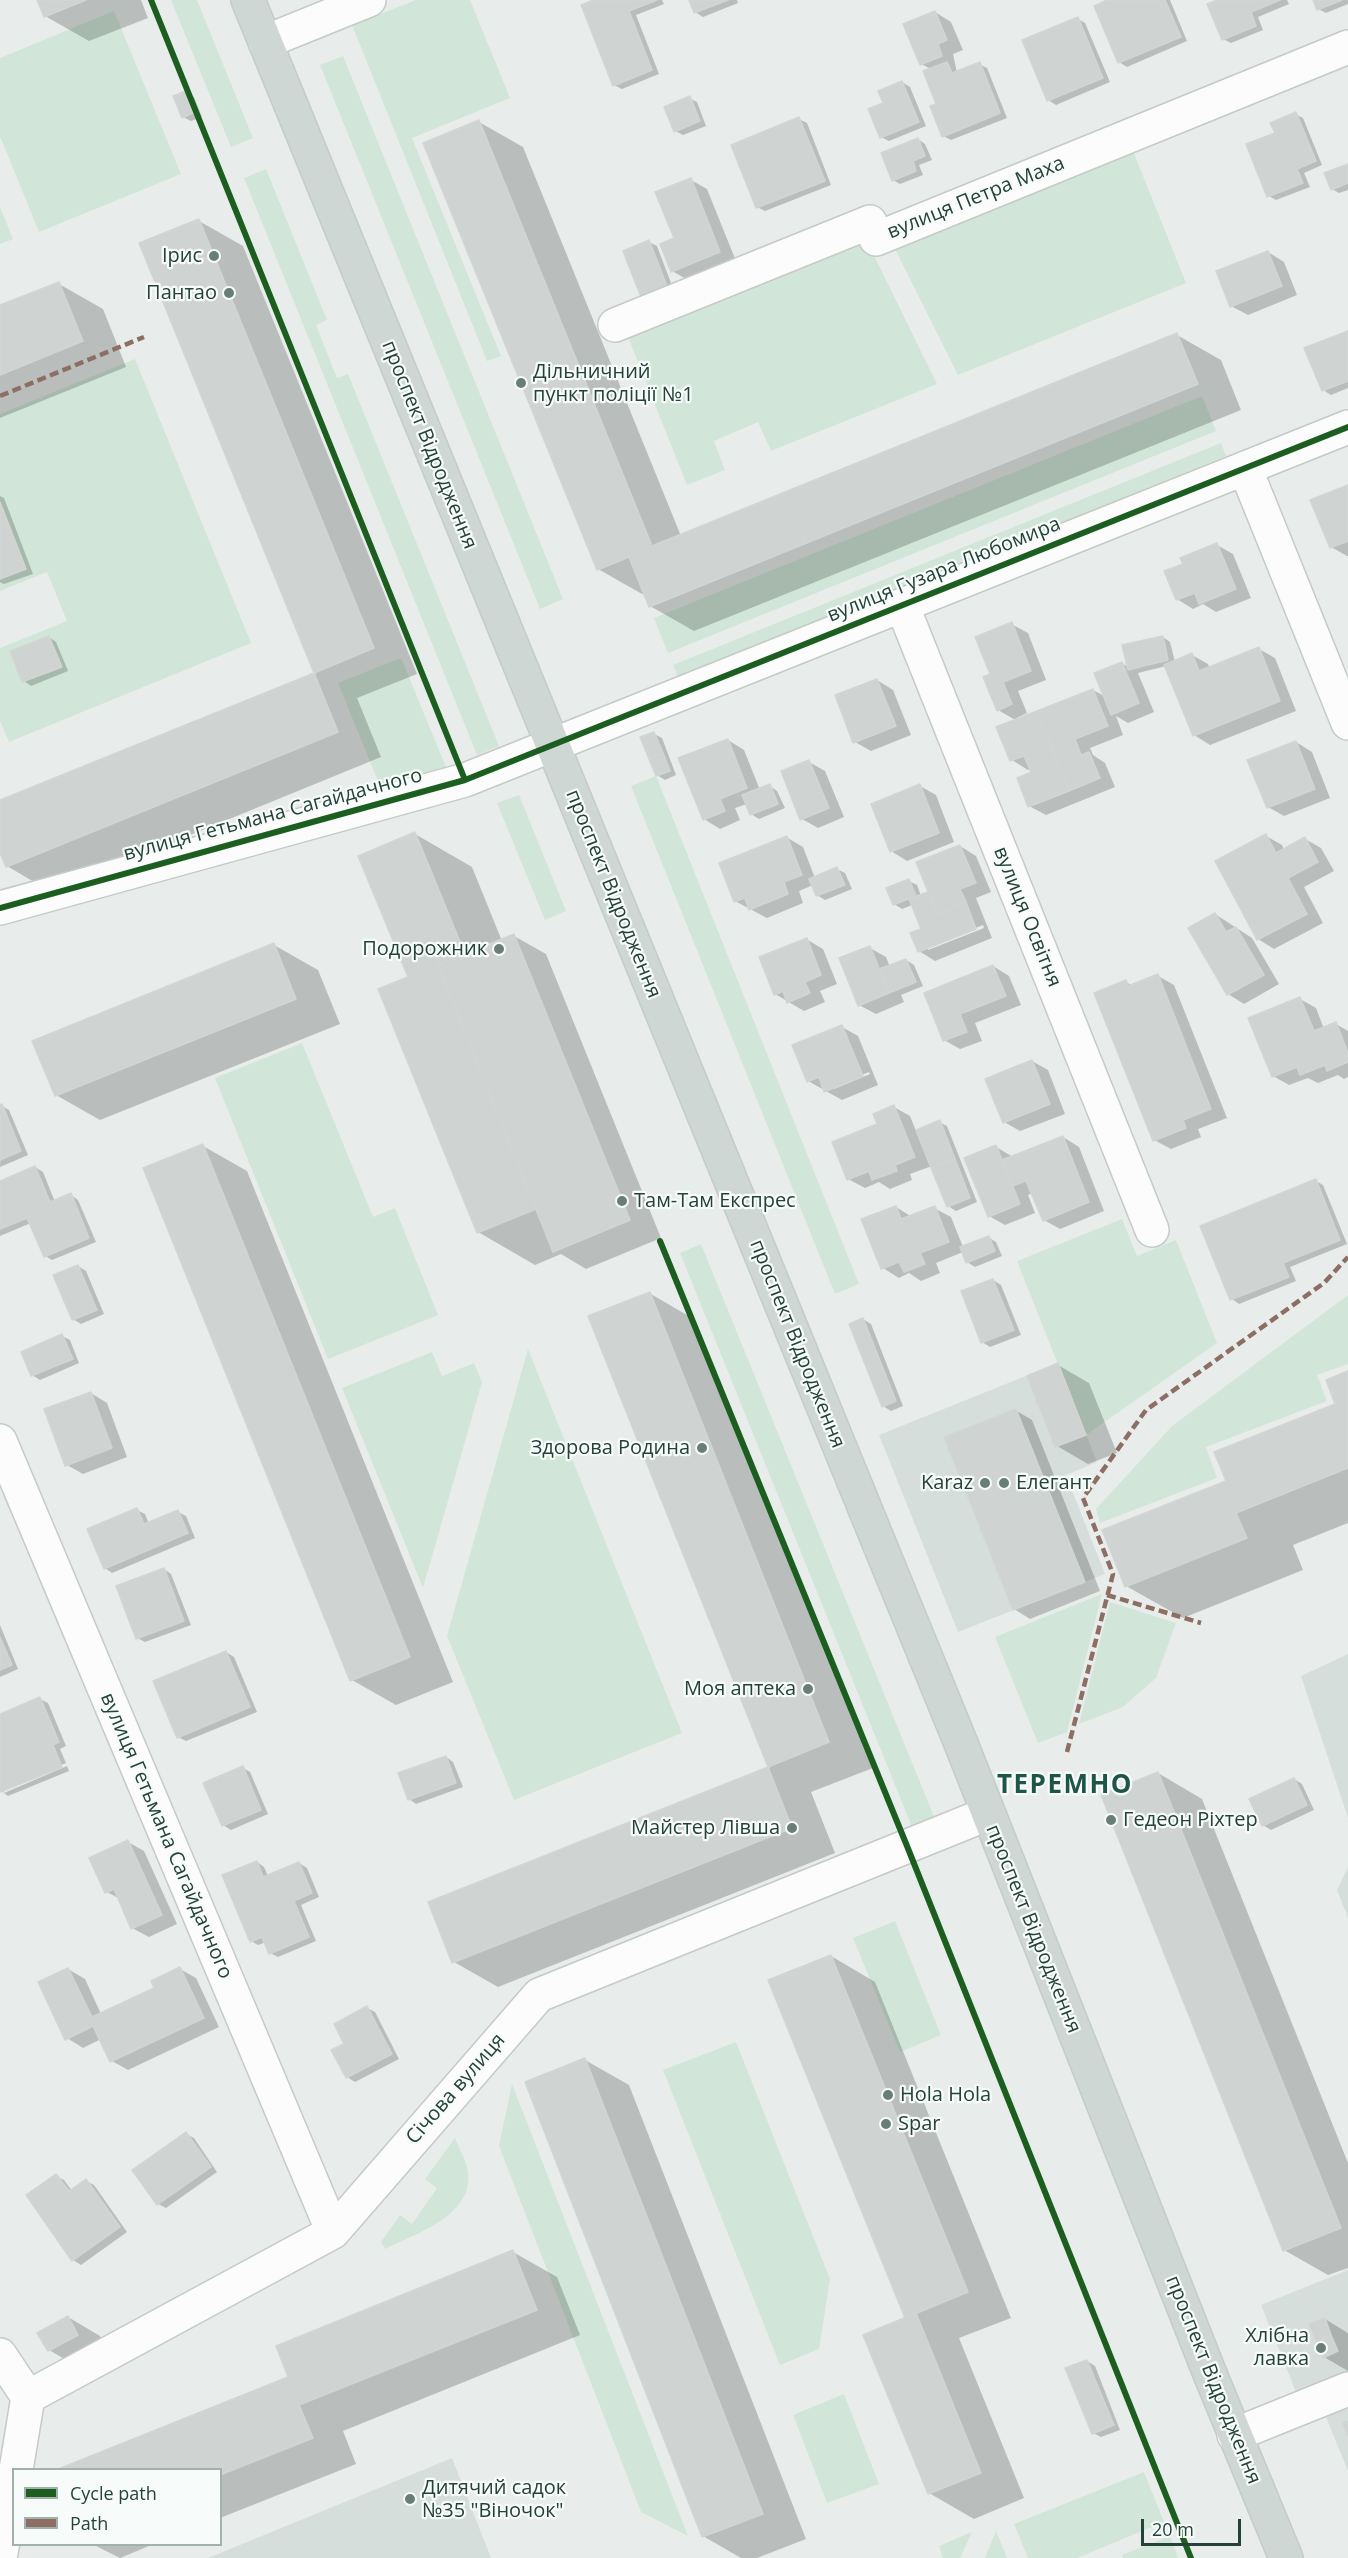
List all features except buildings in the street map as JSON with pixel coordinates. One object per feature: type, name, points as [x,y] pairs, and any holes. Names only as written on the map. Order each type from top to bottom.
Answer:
[{"type":"main road","name":"проспект Відродження","points":[[248,0],[987,1814],[1234,2435],[1286,2558]]},
{"type":"street","points":[[265,42],[369,0]]},
{"type":"street","name":"вулиця Петра Маха","points":[[615,325],[870,222],[876,239],[1348,47]]},
{"type":"street","name":"вулиця Гузара Любомира","points":[[552,745],[1348,427]]},
{"type":"street","points":[[1245,468],[1348,723]]},
{"type":"street","name":"вулиця Освітня","points":[[902,605],[1152,1230]]},
{"type":"street","name":"вулиця Гетьмана Сагайдачного","points":[[0,908],[465,780],[552,745]]},
{"type":"street","name":"вулиця Гетьмана Сагайдачного","points":[[0,1441],[333,2232]]},
{"type":"street","name":"Січова вулиця","points":[[28,2397],[333,2232],[539,1995],[987,1814]]},
{"type":"street","points":[[0,2355],[28,2397],[16,2468]]},
{"type":"street","points":[[1234,2435],[1348,2389]]},
{"type":"street","points":[[0,2558],[12,2493]]},
{"type":"shaded area","points":[[1058,1363],[1097,1462],[1066,1475],[1105,1574],[958,1632],[879,1435]]},
{"type":"shaded area","points":[[1348,1654],[1348,1818],[1301,1676]]},
{"type":"shaded area","points":[[1348,1867],[1348,1918],[1337,1890]]},
{"type":"shaded area","points":[[1348,2270],[1348,2371],[1296,2392],[1261,2305]]},
{"type":"shaded area","points":[[1348,2408],[1348,2471],[1326,2417]]},
{"type":"shaded area","name":"Дитячий садок №35 \"Віночок\"","points":[[452,2458],[491,2558],[208,2558]]},
{"type":"green space","points":[[171,0],[197,0],[253,138],[231,147]]},
{"type":"green space","points":[[416,0],[470,0],[510,98],[412,138],[501,356],[487,361],[352,25]]},
{"type":"green space","points":[[114,11],[181,174],[39,232],[0,136],[0,58]]},
{"type":"green space","points":[[343,56],[563,599],[540,609],[320,65]]},
{"type":"green space","points":[[1131,146],[1186,283],[958,375],[892,243]]},
{"type":"green space","points":[[266,169],[327,320],[316,325],[337,378],[348,374],[499,746],[477,755],[244,178]]},
{"type":"green space","points":[[0,207],[13,239],[0,244]]},
{"type":"green space","points":[[864,235],[937,384],[771,451],[758,422],[714,441],[725,470],[687,485],[626,332]]},
{"type":"green space","points":[[135,359],[251,643],[9,742],[0,721],[0,648],[67,621],[47,572],[0,591],[0,414]]},
{"type":"green space","points":[[1202,396],[1216,431],[668,653],[654,618]]},
{"type":"green space","points":[[1221,443],[1226,456],[679,679],[673,665]]},
{"type":"green space","points":[[401,658],[446,767],[380,786],[338,683]]},
{"type":"green space","points":[[656,776],[859,1284],[835,1294],[631,786]]},
{"type":"green space","points":[[519,795],[566,911],[545,920],[497,803]]},
{"type":"green space","points":[[302,1043],[373,1217],[395,1208],[438,1315],[328,1359],[215,1078]]},
{"type":"green space","points":[[1122,1219],[1137,1256],[1176,1240],[1217,1343],[1086,1435],[1017,1261]]},
{"type":"green space","points":[[701,1244],[935,1819],[912,1827],[680,1253]]},
{"type":"green space","points":[[1348,1295],[1348,1364],[1317,1375],[1327,1401],[1206,1447],[1217,1478],[1100,1523],[1096,1509],[1172,1426]]},
{"type":"green space","points":[[528,1349],[682,1733],[514,1800],[447,1636]]},
{"type":"green space","points":[[432,1352],[442,1376],[474,1363],[482,1382],[423,1588],[342,1388]]},
{"type":"green space","points":[[1102,1594],[1067,1732],[1038,1743],[995,1637]]},
{"type":"green space","points":[[1110,1602],[1176,1623],[1156,1678],[1123,1707],[1079,1724]]},
{"type":"green space","points":[[895,1921],[941,2035],[900,2052],[853,1938]]},
{"type":"green space","points":[[736,2042],[830,2279],[819,2349],[780,2365],[663,2070]]},
{"type":"green space","points":[[512,2084],[688,2536],[641,2512],[499,2146]]},
{"type":"green space","points":[[455,2138],[467,2168],[468,2184],[463,2198],[442,2220],[385,2249],[381,2242],[400,2215],[412,2224],[437,2188],[425,2179]]},
{"type":"green space","points":[[844,2394],[879,2484],[827,2503],[793,2415]]},
{"type":"green space","points":[[1144,2472],[1164,2522],[1077,2558],[1028,2558],[1014,2524]]},
{"type":"green space","points":[[996,2531],[1007,2558],[985,2558]]},
{"type":"green space","points":[[972,2532],[960,2558],[943,2558],[939,2546]]},
{"type":"green space","points":[[1170,2536],[1178,2558],[1123,2558],[1122,2555]]},
{"type":"marked path","points":[[0,396],[144,337]]},
{"type":"marked path","points":[[1067,1752],[1113,1574],[1083,1498],[1146,1410],[1324,1283],[1348,1257]]},
{"type":"marked path","points":[[1107,1595],[1201,1623]]},
{"type":"cycle path","points":[[151,0],[465,780]]},
{"type":"cycle path","points":[[0,908],[465,780],[1348,427]]},
{"type":"cycle path","points":[[660,1241],[907,1846],[1191,2558]]},
{"type":"place","name":"Ірис","points":[[214,256]]},
{"type":"place","name":"Пантао","points":[[229,293]]},
{"type":"place","name":"Дільничний пункт поліції №1","points":[[521,383]]},
{"type":"place","name":"Подорожник","points":[[499,949]]},
{"type":"place","name":"Там-Там Експрес","points":[[622,1201]]},
{"type":"place","name":"Здорова Родина","points":[[702,1448]]},
{"type":"place","name":"Karaz","points":[[985,1483]]},
{"type":"place","name":"Елегант","points":[[1004,1483]]},
{"type":"place","name":"Моя аптека","points":[[808,1689]]},
{"type":"place","name":"Гедеон Ріхтер","points":[[1111,1820]]},
{"type":"place","name":"Майстер Лівша","points":[[792,1828]]},
{"type":"place","name":"Hola Hola","points":[[888,2095]]},
{"type":"place","name":"Spar","points":[[886,2124]]},
{"type":"place","name":"Хлібна лавка","points":[[1321,2348]]},
{"type":"place","name":"Дитячий садок №35 \"Віночок\"","points":[[410,2499]]},
{"type":"district","name":"ТЕРЕМНО","points":[[1065,1786]]}]
